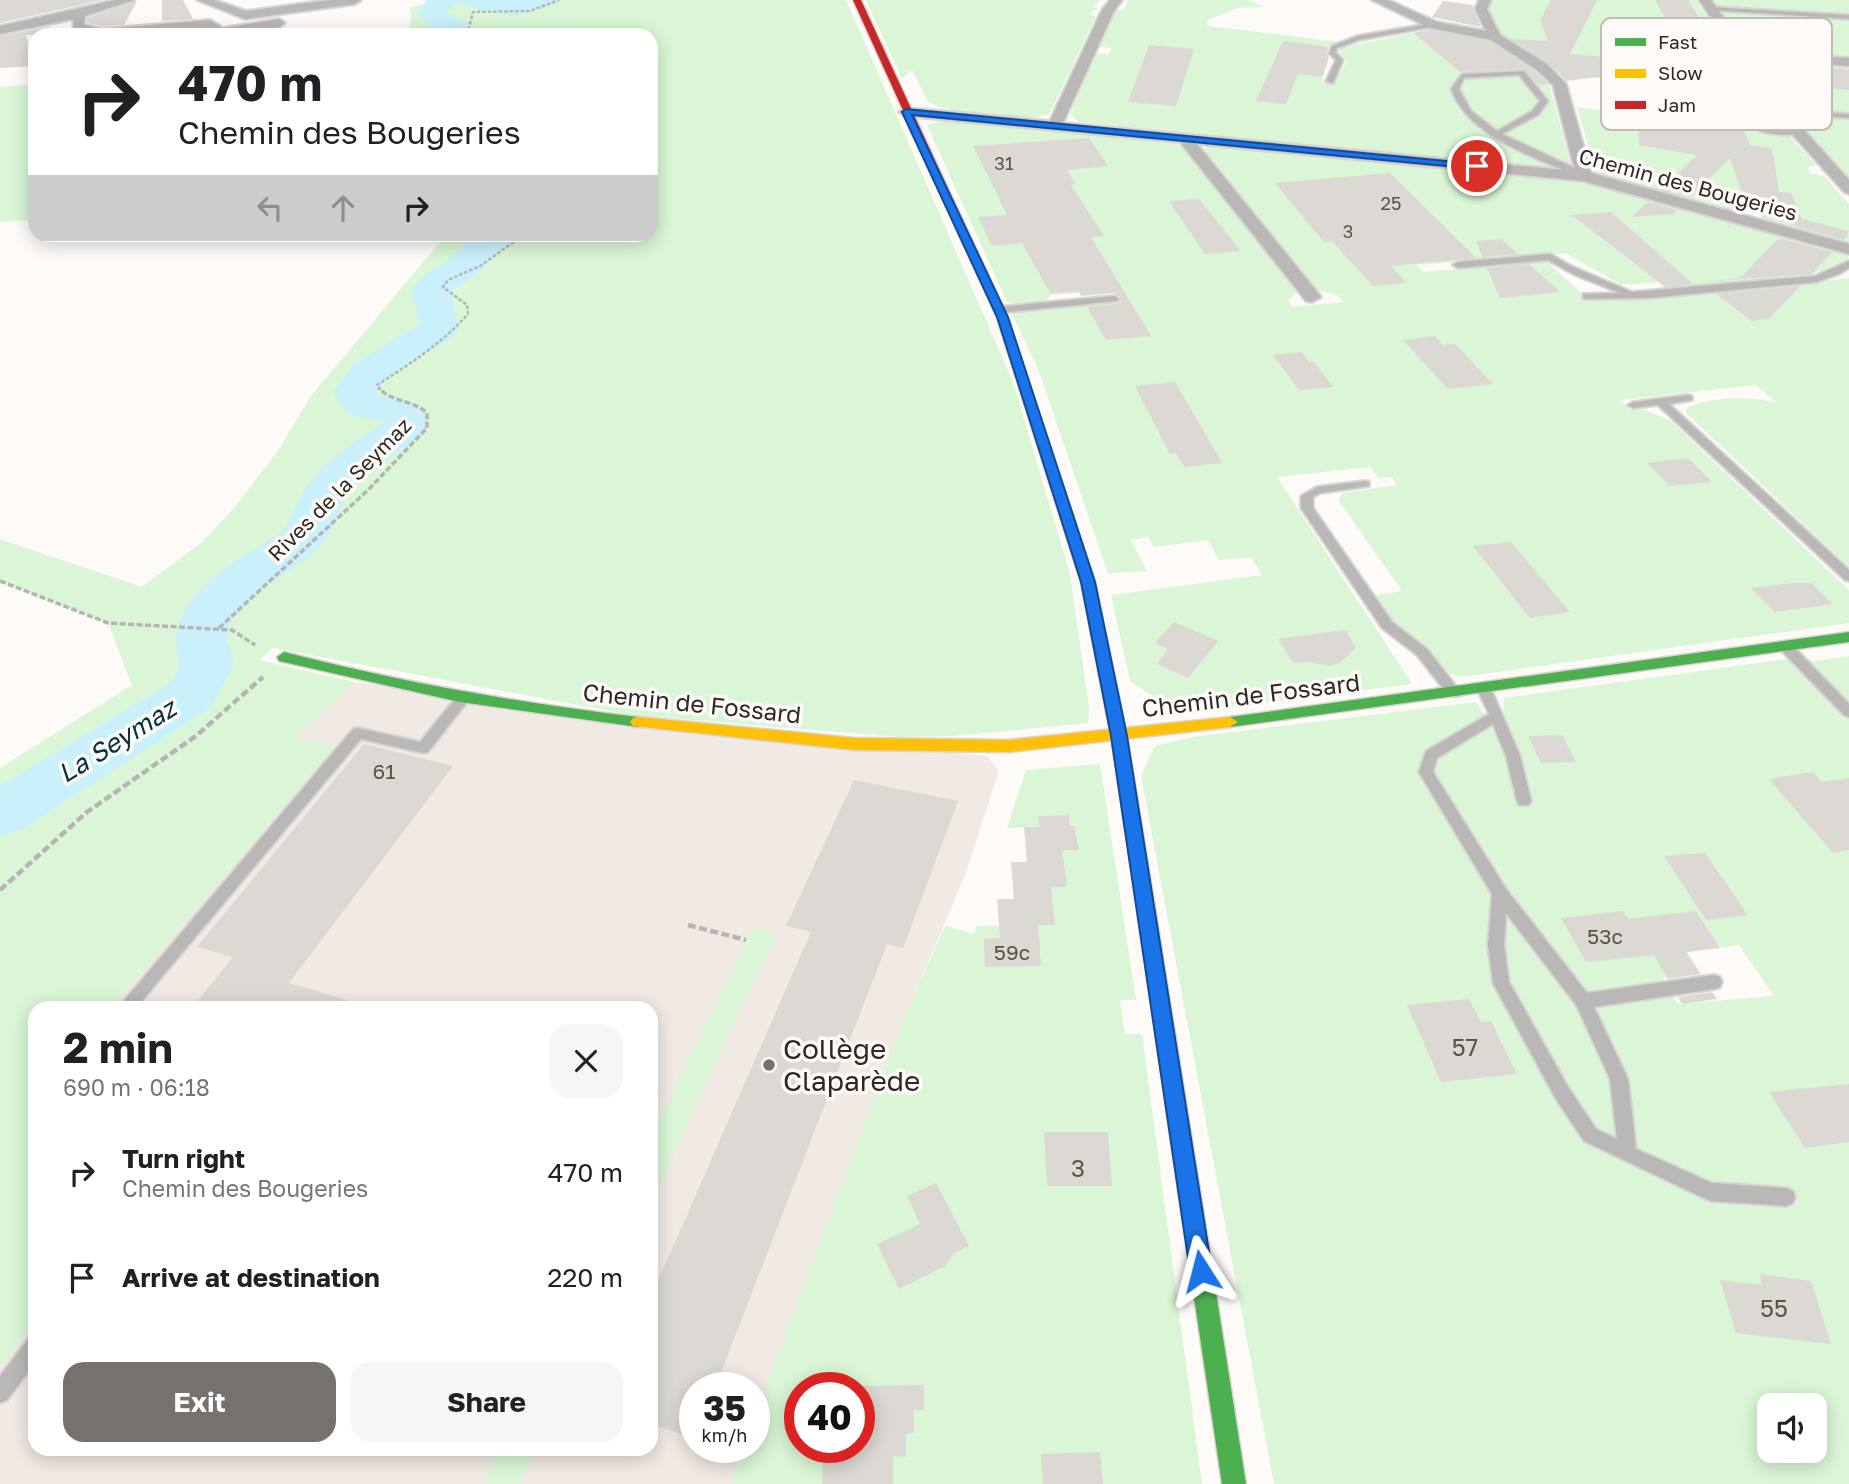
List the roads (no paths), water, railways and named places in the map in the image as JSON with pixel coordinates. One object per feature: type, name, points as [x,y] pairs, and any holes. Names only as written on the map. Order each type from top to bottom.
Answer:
[{"type":"street","points":[[0,30],[79,15],[128,0]]},
{"type":"street","points":[[203,0],[245,15],[355,0]]},
{"type":"street","points":[[858,0],[906,112],[999,310],[1088,582],[1119,736],[1234,1484]]},
{"type":"street","points":[[1054,127],[1108,10],[1116,0]]},
{"type":"street","points":[[1378,0],[1434,25],[1495,37],[1542,67],[1559,84],[1584,176]]},
{"type":"street","points":[[1485,0],[1482,9],[1495,37]]},
{"type":"street","points":[[79,15],[78,27],[82,28]]},
{"type":"street","points":[[247,28],[279,23]]},
{"type":"street","points":[[163,28],[211,24],[216,28]]},
{"type":"street","name":"Chemin des Bougeries","points":[[906,112],[1584,176],[1849,249]]},
{"type":"street","points":[[1798,132],[1849,189]]},
{"type":"street","points":[[1185,139],[1312,297]]},
{"type":"street","name":"Chemin de Fossard","points":[[285,657],[375,681],[463,698],[598,718],[854,744],[1009,746],[1119,736],[1485,689],[1849,637]]},
{"type":"lane","points":[[1708,4],[1849,17]]},
{"type":"lane","points":[[1330,81],[1340,60],[1332,53],[1334,47],[1357,38],[1434,25]]},
{"type":"lane","points":[[1496,134],[1535,113],[1544,101],[1521,74],[1462,76],[1455,89],[1459,104],[1496,134],[1584,176]]},
{"type":"lane","points":[[1769,130],[1798,132]]},
{"type":"lane","points":[[1458,265],[1550,257],[1562,267],[1604,281],[1632,296]]},
{"type":"lane","points":[[1586,296],[1632,296],[1816,279],[1849,264]]},
{"type":"lane","points":[[999,310],[1114,299]]},
{"type":"lane","points":[[1633,405],[1688,398]]},
{"type":"lane","points":[[1661,402],[1849,577]]},
{"type":"lane","points":[[1365,484],[1317,490],[1307,496],[1307,508],[1387,625],[1422,652],[1454,693]]},
{"type":"lane","points":[[1786,646],[1849,712]]},
{"type":"lane","points":[[1485,689],[1513,756],[1524,801]]},
{"type":"lane","points":[[132,1001],[358,733],[423,748],[463,698]]},
{"type":"lane","points":[[1496,716],[1431,755],[1426,772],[1500,893],[1583,1000],[1619,1079],[1628,1154]]},
{"type":"lane","points":[[1500,893],[1496,945],[1501,983],[1562,1093],[1590,1135],[1711,1192],[1786,1197]]},
{"type":"lane","points":[[1583,1000],[1714,982]]},
{"type":"lane","points":[[0,1393],[28,1355]]},
{"type":"waterway","name":"La Seymaz","points":[[448,0],[433,7],[431,13],[455,28]]},
{"type":"waterway","name":"La Seymaz","points":[[471,0],[513,8],[546,0]]},
{"type":"waterway","name":"La Seymaz","points":[[0,814],[191,695],[206,669],[207,659],[200,640],[204,623],[213,608],[245,578],[295,545],[305,535],[326,491],[355,461],[406,428],[408,422],[398,411],[362,405],[354,392],[368,373],[379,364],[440,328],[430,290],[468,263],[480,247],[490,242]]},
{"type":"place","name":"Collège Claparède","points":[[769,1065]]}]
